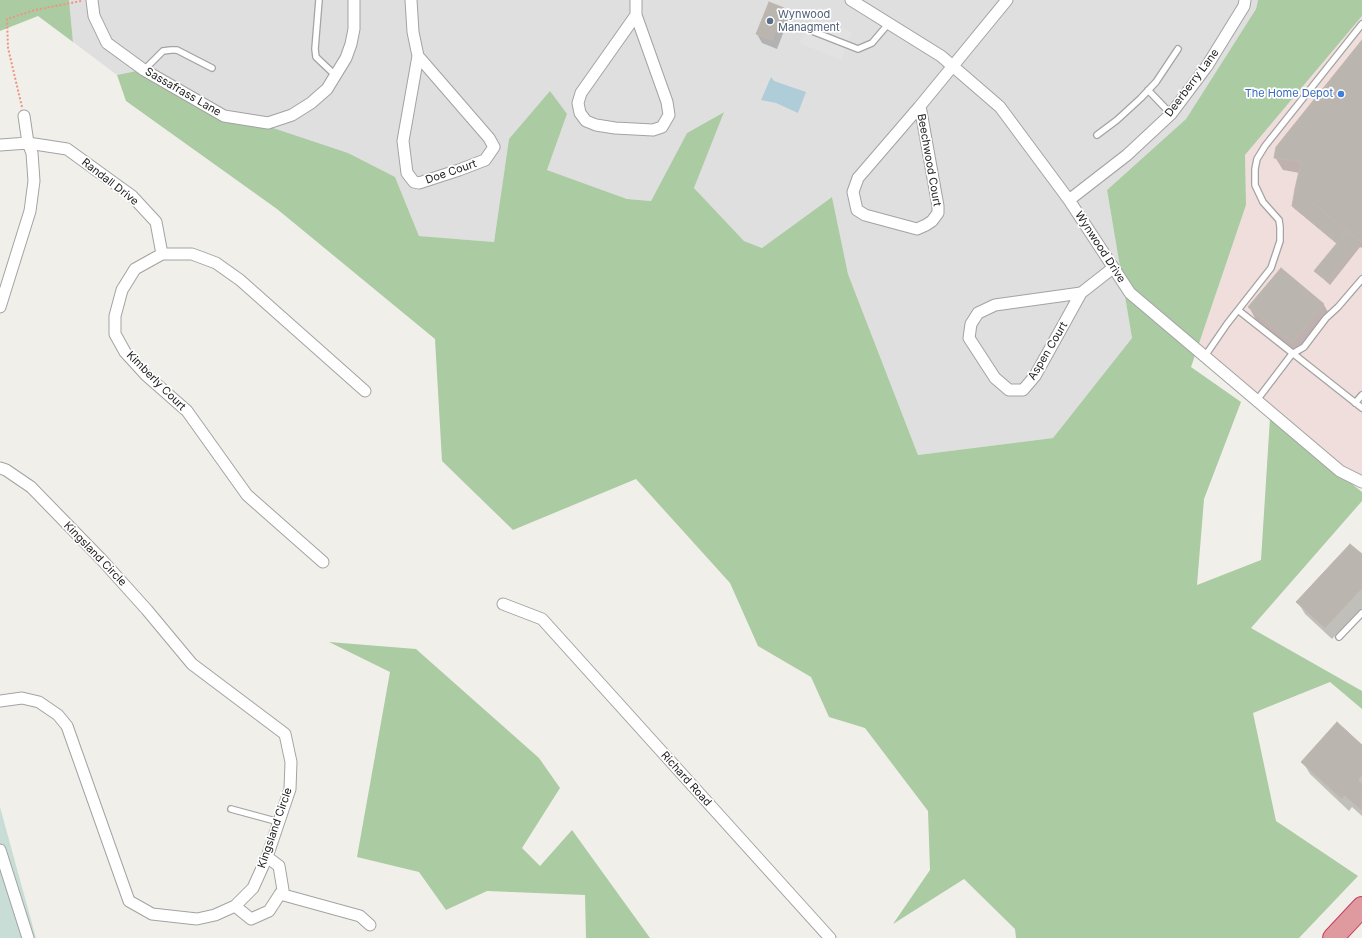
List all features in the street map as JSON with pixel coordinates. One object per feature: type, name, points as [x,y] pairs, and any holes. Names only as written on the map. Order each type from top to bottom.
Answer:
[{"type":"highway","points":[[1333,938],[1362,906]]},
{"type":"street","name":"Sassafrass Lane","points":[[92,0],[94,16],[107,43],[144,70],[224,116],[268,122],[292,115],[312,103],[327,89],[346,58],[351,44],[354,29],[354,0]]},
{"type":"street","name":"Doe Court","points":[[411,0],[413,32],[418,56],[403,141],[407,174],[414,182],[419,183],[485,160],[494,147],[489,138],[418,56]]},
{"type":"street","points":[[636,0],[636,15],[667,102],[669,115],[667,121],[662,127],[653,130],[615,128],[596,125],[586,121],[580,113],[578,103],[581,93],[636,15]]},
{"type":"street","name":"Wynwood Drive","points":[[851,0],[941,56],[1000,107],[1068,200],[1130,293],[1340,471],[1362,482]]},
{"type":"street","name":"Beechwood Court","points":[[920,106],[938,213],[926,225],[917,229],[865,215],[857,210],[853,192],[858,178],[920,106],[1007,0]]},
{"type":"street","name":"Deerberry Lane","points":[[1068,200],[1127,155],[1171,114],[1207,66],[1244,6],[1245,0]]},
{"type":"street","points":[[0,307],[30,211],[34,181],[32,153],[28,143],[24,116]]},
{"type":"street","name":"Randall Drive","points":[[0,145],[28,143],[68,149],[132,196],[156,222],[162,254]]},
{"type":"street","name":"Kimberly Court","points":[[323,562],[247,495],[187,412],[146,375],[125,352],[116,334],[116,316],[122,290],[135,269],[162,254],[192,254],[216,263],[240,280],[365,391]]},
{"type":"street","name":"Aspen Court","points":[[1081,293],[995,305],[978,313],[971,324],[969,338],[995,378],[1009,390],[1023,390],[1035,376],[1081,293],[1113,268]]},
{"type":"street","name":"Kingsland Circle","points":[[0,468],[6,470],[31,487],[102,560],[147,610],[192,664],[285,734],[291,762],[290,789],[267,857],[253,888],[235,906],[215,915],[197,919],[152,914],[139,908],[129,900],[68,726],[58,715],[39,702],[22,698],[0,701]]},
{"type":"street","name":"Richard Road","points":[[503,604],[542,619],[830,938]]},
{"type":"street","points":[[0,850],[28,938]]},
{"type":"street","points":[[235,906],[251,919],[269,911],[283,890],[279,866],[267,857]]},
{"type":"street","points":[[280,894],[360,916],[370,926]]},
{"type":"lane","points":[[319,0],[315,49],[316,57],[335,75]]},
{"type":"lane","points":[[812,31],[858,49],[872,42],[889,23]]},
{"type":"lane","points":[[1205,356],[1270,268],[1280,241],[1279,220],[1263,202],[1256,184],[1255,169],[1257,159],[1265,146],[1362,24]]},
{"type":"lane","points":[[1097,135],[1128,111],[1148,90],[1178,49]]},
{"type":"lane","points":[[144,70],[163,51],[171,50],[177,50],[212,68]]},
{"type":"lane","points":[[1148,90],[1171,114]]},
{"type":"lane","points":[[1257,400],[1292,354],[1304,347],[1326,318],[1338,307],[1362,279]]},
{"type":"lane","points":[[1238,310],[1362,408]]},
{"type":"lane","points":[[1355,403],[1362,395]]},
{"type":"lane","points":[[1339,638],[1362,613]]},
{"type":"lane","points":[[231,809],[279,822]]},
{"type":"path","points":[[24,116],[8,48],[7,19],[35,10],[92,0]]},
{"type":"shaded area","points":[[69,0],[1258,0],[1256,9],[1186,119],[1107,190],[1132,338],[1053,438],[918,455],[848,274],[832,197],[762,248],[744,241],[694,188],[723,112],[687,133],[651,201],[627,199],[547,170],[567,114],[509,139],[494,242],[419,236],[395,177],[223,118],[141,70],[117,75],[73,42]]},
{"type":"shaded area","points":[[1362,16],[1362,482],[1197,349],[1246,205],[1245,155]]},
{"type":"shaded area","points":[[814,17],[852,32],[841,60],[800,43],[808,23],[811,23]]},
{"type":"green space","points":[[0,0],[69,0],[73,42],[38,16],[0,31]]},
{"type":"green space","points":[[1258,0],[1362,0],[1362,16],[1245,155],[1246,205],[1191,367],[1241,402],[1204,499],[1197,585],[1261,560],[1270,418],[1362,492],[1362,501],[1251,628],[1362,691],[1362,709],[1330,682],[1253,713],[1276,821],[1358,876],[1299,938],[1016,938],[1015,929],[964,879],[893,924],[930,870],[928,811],[865,728],[829,717],[811,677],[758,646],[730,583],[636,479],[513,530],[442,461],[435,339],[277,209],[126,101],[117,75],[141,70],[223,118],[249,120],[348,153],[395,177],[419,236],[494,242],[509,139],[550,91],[567,114],[547,170],[627,199],[651,201],[687,133],[724,112],[694,188],[744,241],[762,248],[832,197],[848,274],[918,455],[1053,438],[1132,338],[1107,190],[1186,119],[1256,9]]},
{"type":"green space","points":[[329,642],[416,649],[539,758],[560,788],[522,848],[540,866],[572,830],[650,938],[586,938],[585,895],[487,891],[446,910],[419,872],[357,857],[390,672]]},
{"type":"green space","points":[[0,807],[36,938],[0,938]]},
{"type":"water","points":[[771,77],[774,81],[806,92],[798,113],[776,103],[761,100]]},
{"type":"building","name":"Wynwood Managment","points":[[769,2],[784,8],[772,40],[756,34]]},
{"type":"building","name":"The Home Depot","points":[[1362,40],[1361,242],[1295,189],[1301,162],[1274,158],[1276,147]]},
{"type":"building","points":[[1295,189],[1347,231],[1337,243],[1292,206]]},
{"type":"building","points":[[1347,231],[1361,242],[1329,283],[1314,271]]},
{"type":"building","points":[[1281,268],[1324,304],[1293,343],[1248,307]]},
{"type":"building","points":[[1350,544],[1362,554],[1362,588],[1325,628],[1296,602]]},
{"type":"building","points":[[1337,722],[1362,745],[1362,775],[1358,780],[1362,784],[1361,810],[1344,795],[1342,799],[1301,762]]},
{"type":"place","name":"Wynwood Managment","points":[[770,21]]},
{"type":"place","name":"The Home Depot","points":[[1341,94]]}]
